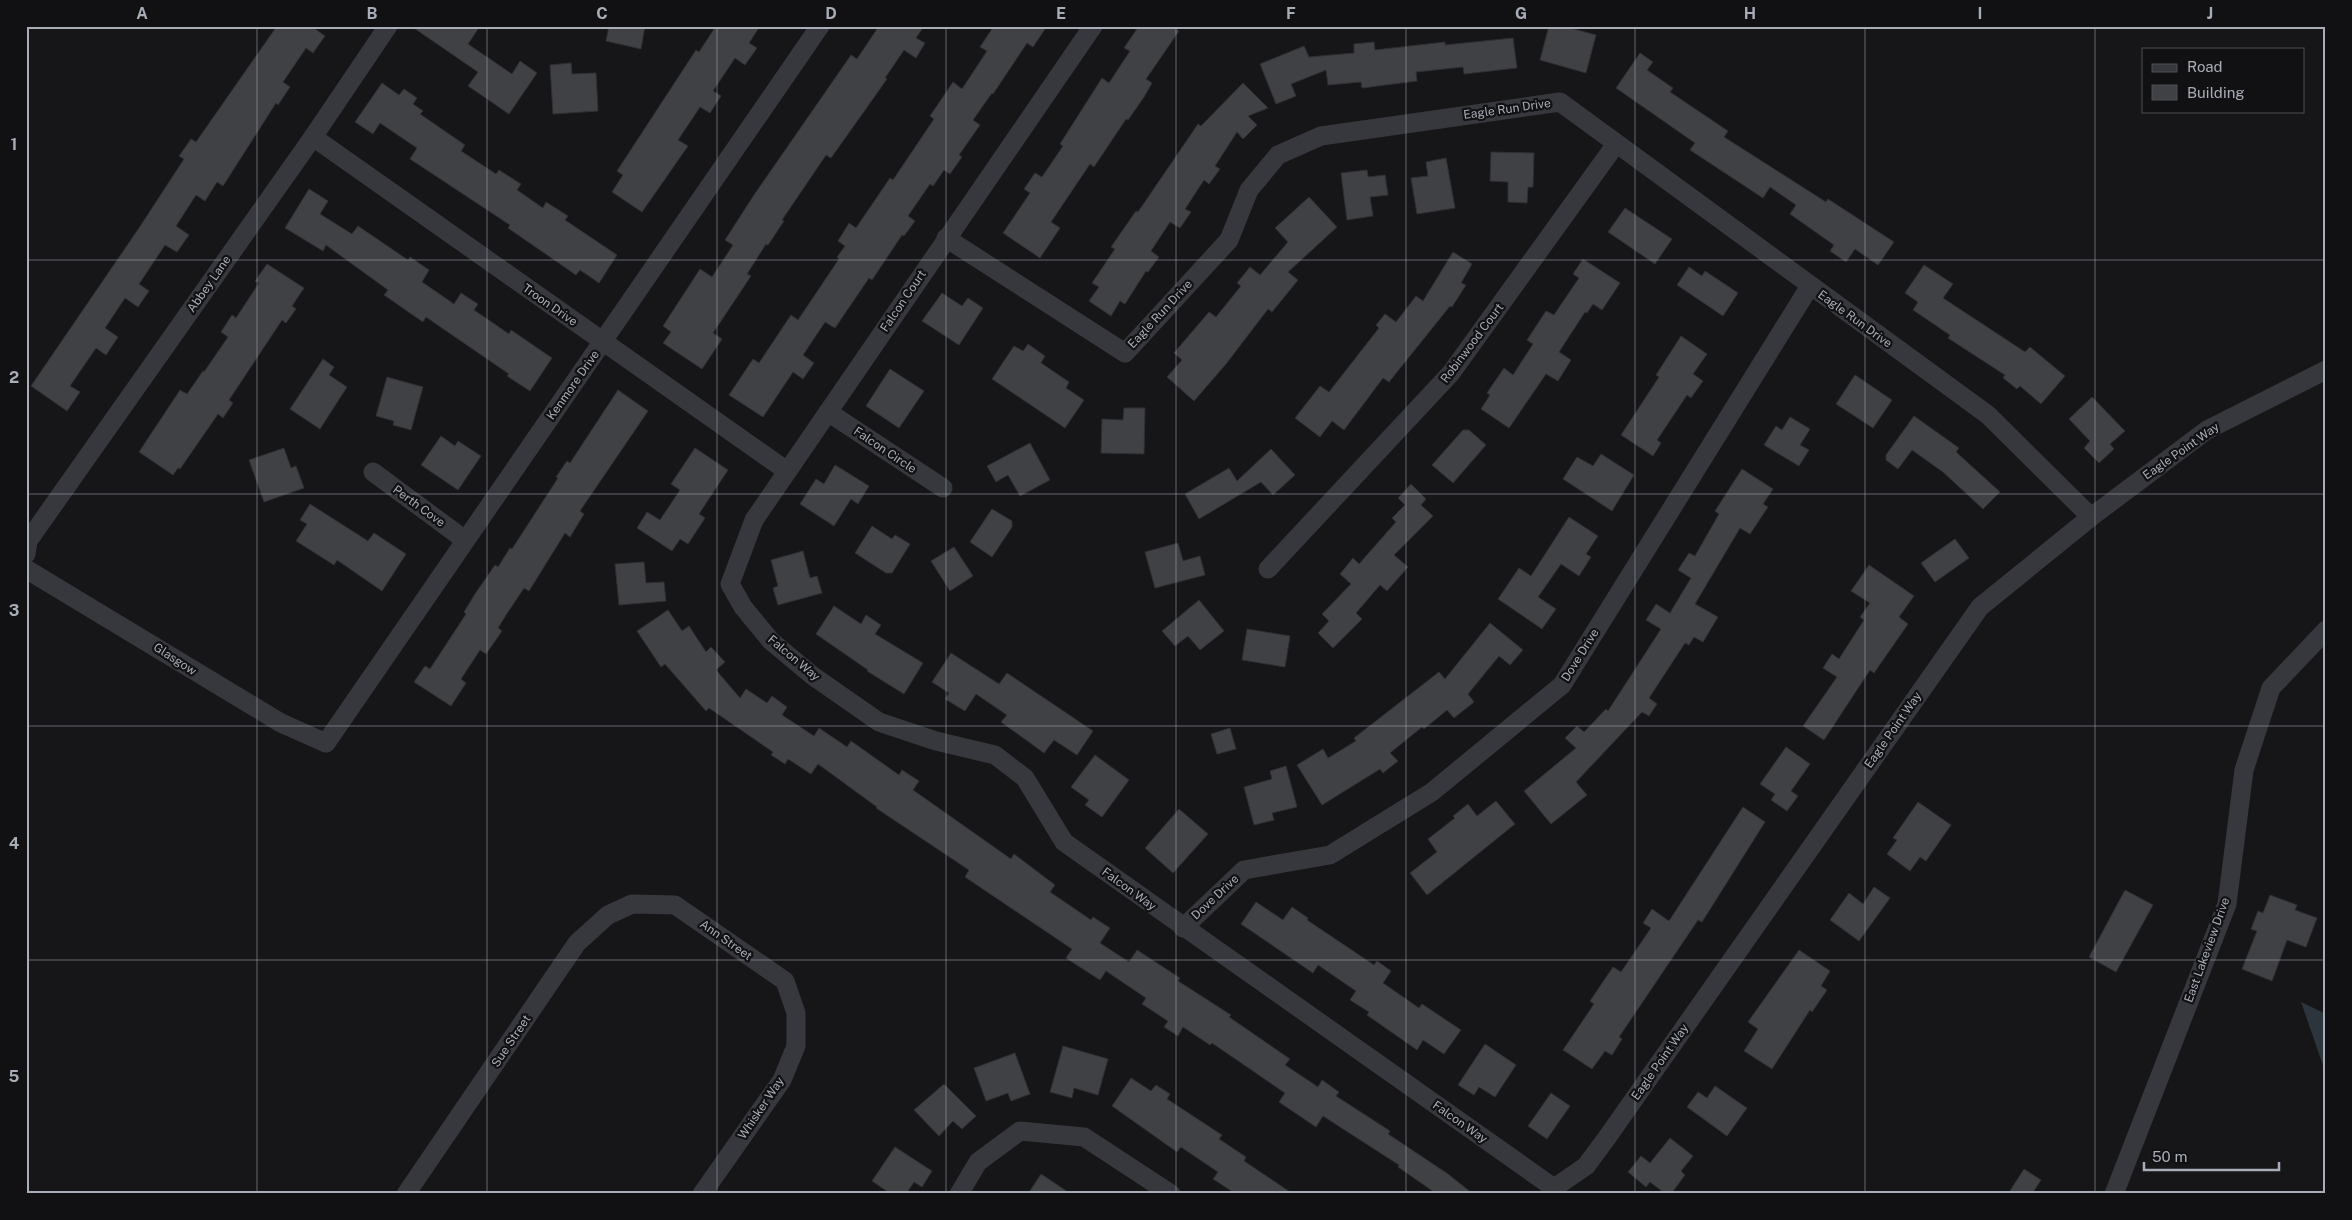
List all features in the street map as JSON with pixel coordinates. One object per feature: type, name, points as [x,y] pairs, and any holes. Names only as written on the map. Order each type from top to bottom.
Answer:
[{"type":"street","name":"Abbey Lane","points":[[27,548],[388,26]]},
{"type":"street","name":"Kenmore Drive","points":[[326,743],[820,26]]},
{"type":"street","name":"Falcon Court","points":[[730,584],[754,520],[1093,26]]},
{"type":"street","name":"Eagle Run Drive","points":[[946,238],[1124,353],[1228,240],[1249,190],[1278,155],[1321,136],[1560,102],[1988,415],[2091,517]]},
{"type":"street","name":"Troon Drive","points":[[312,137],[787,471]]},
{"type":"street","name":"Robinwood Court","points":[[1268,569],[1451,373],[1616,144]]},
{"type":"street","name":"Dove Drive","points":[[1183,928],[1244,870],[1330,855],[1432,792],[1562,685],[1810,286]]},
{"type":"street","name":"Eagle Point Way","points":[[1553,1191],[1586,1166],[1606,1139],[1980,607],[2091,517],[2207,430],[2326,370]]},
{"type":"street","name":"Falcon Circle","points":[[828,412],[943,488]]},
{"type":"street","name":"Perth Cove","points":[[373,472],[465,540]]},
{"type":"street","name":"Glasgow","points":[[26,569],[281,723],[326,743]]},
{"type":"street","name":"Falcon Way","points":[[730,584],[743,607],[771,642],[813,676],[879,722],[936,742],[995,755],[1025,778],[1064,842],[1553,1191]]},
{"type":"street","name":"East Lakeview Drive","points":[[2114,1194],[2227,904],[2244,770],[2271,688],[2326,630]]},
{"type":"street","name":"Ann Street","points":[[632,904],[675,905],[785,981],[796,1012]]},
{"type":"street","name":"Sue Street","points":[[406,1194],[578,943],[608,915],[632,904]]},
{"type":"street","name":"Whisker Way","points":[[702,1194],[782,1080],[796,1046],[796,1012]]},
{"type":"street","points":[[958,1194],[978,1162],[1020,1131],[1084,1137],[1170,1194]]},
{"type":"shaded area","points":[[2301,1002],[2326,1014],[2326,1074]]},
{"type":"building","points":[[277,26],[311,26],[325,36],[313,53],[306,48],[283,82],[290,87],[278,105],[276,103],[223,186],[217,182],[205,201],[196,195],[176,226],[189,235],[177,252],[165,245],[139,284],[149,291],[138,307],[125,298],[105,328],[118,337],[106,355],[96,348],[70,386],[80,392],[67,411],[31,386],[184,159],[179,156],[191,139],[196,142]]},
{"type":"building","points":[[411,26],[480,26],[468,44],[512,74],[520,61],[537,73],[509,114],[468,86],[478,72]]},
{"type":"building","points":[[609,26],[645,26],[641,49],[606,41]]},
{"type":"building","points":[[716,26],[760,26],[749,43],[757,48],[745,65],[735,58],[713,91],[721,96],[710,113],[700,107],[678,140],[688,146],[642,212],[612,192],[623,175],[617,171],[696,50],[699,52]]},
{"type":"building","points":[[879,26],[924,26],[916,38],[925,43],[916,58],[904,50],[885,78],[887,79],[831,158],[826,155],[782,220],[784,221],[768,245],[766,244],[747,274],[751,276],[713,333],[722,339],[702,369],[663,343],[671,332],[663,326],[700,269],[712,277],[733,245],[725,240],[754,195],[851,55],[857,59]]},
{"type":"building","points":[[994,26],[1047,26],[1033,47],[1027,43],[973,120],[980,125],[959,155],[962,157],[950,174],[944,170],[933,186],[930,184],[908,216],[915,221],[904,236],[902,235],[872,280],[869,278],[835,328],[825,322],[803,355],[814,363],[803,379],[793,372],[763,417],[729,395],[753,359],[759,363],[791,315],[798,320],[839,259],[837,257],[845,246],[838,241],[849,223],[856,228],[890,178],[893,180],[934,119],[930,116],[953,82],[962,89],[987,51],[980,47]]},
{"type":"building","points":[[1139,26],[1171,26],[1179,31],[1146,79],[1152,83],[1144,97],[1128,120],[1126,119],[1094,167],[1090,164],[1051,222],[1060,228],[1040,258],[1003,233],[1030,193],[1024,189],[1035,173],[1042,177],[1063,146],[1060,144],[1102,78],[1109,83],[1130,51],[1124,48]]},
{"type":"building","points":[[1549,26],[1563,26],[1596,35],[1586,73],[1540,60]]},
{"type":"building","points":[[1513,38],[1517,68],[1464,74],[1463,67],[1416,72],[1417,81],[1362,88],[1361,82],[1328,85],[1326,70],[1291,84],[1296,96],[1276,104],[1260,64],[1304,46],[1309,57],[1354,53],[1354,44],[1374,42],[1375,50],[1445,42],[1445,45]]},
{"type":"building","points":[[1640,53],[1653,62],[1647,70],[1673,88],[1670,92],[1728,131],[1724,137],[1826,202],[1828,199],[1894,242],[1878,265],[1855,249],[1846,262],[1830,251],[1834,245],[1790,214],[1796,205],[1770,187],[1763,198],[1690,150],[1695,143],[1616,88]]},
{"type":"building","points":[[571,63],[572,74],[596,73],[598,111],[553,114],[550,65]]},
{"type":"building","points":[[382,83],[399,95],[404,89],[417,98],[413,104],[423,111],[420,114],[465,145],[461,151],[496,174],[499,170],[521,184],[517,190],[543,208],[546,202],[568,216],[565,220],[617,255],[599,283],[580,270],[576,275],[508,228],[510,225],[410,159],[417,148],[380,123],[373,134],[355,122]]},
{"type":"building","points":[[1243,83],[1268,108],[1248,116],[1257,125],[1243,139],[1237,132],[1215,166],[1220,169],[1209,184],[1204,180],[1185,209],[1191,212],[1180,228],[1170,222],[1151,251],[1159,257],[1148,272],[1146,271],[1125,304],[1120,301],[1111,316],[1089,301],[1099,287],[1092,283],[1115,249],[1111,247],[1136,211],[1138,212],[1198,124],[1201,126]]},
{"type":"building","points":[[1491,152],[1534,153],[1533,187],[1528,187],[1527,203],[1508,202],[1508,182],[1490,181]]},
{"type":"building","points":[[1446,158],[1455,208],[1417,214],[1411,178],[1428,176],[1426,162]]},
{"type":"building","points":[[1367,170],[1368,177],[1385,175],[1388,195],[1370,197],[1373,216],[1347,220],[1341,173]]},
{"type":"building","points":[[309,189],[328,201],[320,214],[352,234],[358,226],[408,260],[410,257],[429,270],[422,282],[454,304],[461,293],[478,304],[474,310],[509,334],[511,330],[552,358],[530,391],[507,376],[509,374],[426,317],[423,322],[384,295],[388,290],[326,245],[323,251],[285,228]]},
{"type":"building","points":[[1309,197],[1337,227],[1288,272],[1298,280],[1272,312],[1268,309],[1226,364],[1194,401],[1167,377],[1182,360],[1174,353],[1209,312],[1216,317],[1241,286],[1237,283],[1250,267],[1260,275],[1288,242],[1275,228]]},
{"type":"building","points":[[1625,208],[1672,239],[1655,264],[1608,232]]},
{"type":"building","points":[[1453,252],[1472,264],[1461,283],[1466,285],[1452,307],[1450,306],[1389,382],[1383,378],[1344,430],[1332,421],[1320,437],[1295,418],[1320,386],[1329,392],[1379,328],[1376,325],[1385,314],[1396,322],[1416,296],[1423,301]]},
{"type":"building","points":[[1583,259],[1620,283],[1602,310],[1593,304],[1587,313],[1585,312],[1559,352],[1571,360],[1558,381],[1546,374],[1509,428],[1481,409],[1490,395],[1487,393],[1504,368],[1513,375],[1533,344],[1527,340],[1546,311],[1554,315],[1579,278],[1573,274]]},
{"type":"building","points":[[267,264],[304,288],[292,306],[296,309],[286,323],[282,320],[229,400],[233,403],[223,418],[218,414],[180,469],[178,468],[173,475],[139,452],[180,390],[187,394],[228,337],[221,332],[232,315],[236,318],[259,283],[255,281]]},
{"type":"building","points":[[1924,265],[1953,284],[1943,298],[2025,352],[2030,347],[2065,376],[2041,404],[2020,386],[2017,389],[2003,378],[2005,375],[1948,338],[1950,335],[1913,310],[1918,302],[1905,293]]},
{"type":"building","points":[[1689,267],[1702,276],[1705,271],[1738,293],[1723,316],[1677,285]]},
{"type":"building","points":[[942,293],[962,306],[968,298],[983,308],[959,345],[922,321]]},
{"type":"building","points":[[1681,336],[1707,354],[1693,374],[1703,381],[1691,398],[1687,395],[1657,440],[1661,443],[1653,456],[1621,435],[1659,377],[1656,375]]},
{"type":"building","points":[[1028,344],[1045,356],[1041,363],[1069,382],[1066,388],[1084,400],[1065,428],[992,379],[1014,346],[1023,351]]},
{"type":"building","points":[[323,359],[334,367],[329,375],[347,387],[320,429],[290,409]]},
{"type":"building","points":[[890,369],[924,391],[899,428],[866,406]]},
{"type":"building","points":[[1855,375],[1892,400],[1873,428],[1836,404]]},
{"type":"building","points":[[387,377],[423,387],[411,430],[393,425],[394,421],[376,416]]},
{"type":"building","points":[[618,390],[648,411],[580,511],[584,514],[570,537],[565,533],[529,591],[524,588],[498,628],[502,631],[486,654],[480,650],[461,679],[466,683],[451,706],[414,682],[425,666],[430,669],[466,614],[464,612],[475,594],[495,565],[498,567],[510,548],[512,549],[558,478],[556,477],[567,461],[570,463]]},
{"type":"building","points":[[2092,397],[2125,431],[2110,444],[2114,449],[2099,463],[2084,448],[2090,441],[2069,419]]},
{"type":"building","points":[[1124,408],[1145,408],[1144,454],[1101,453],[1102,419],[1123,420]]},
{"type":"building","points":[[1914,416],[1959,448],[1956,452],[2000,492],[1983,509],[1943,472],[1912,450],[1898,469],[1886,460],[1886,455]]},
{"type":"building","points":[[1790,417],[1810,429],[1800,445],[1809,450],[1799,466],[1764,445],[1776,426],[1782,430]]},
{"type":"building","points":[[1463,430],[1469,430],[1486,445],[1453,483],[1432,465]]},
{"type":"building","points":[[441,436],[455,446],[458,441],[481,456],[458,490],[421,465]]},
{"type":"building","points":[[1030,443],[1050,480],[1020,496],[1008,475],[996,482],[987,466]]},
{"type":"building","points":[[284,448],[291,468],[296,466],[304,488],[264,502],[249,460]]},
{"type":"building","points":[[695,448],[728,470],[699,514],[705,518],[688,544],[680,539],[672,551],[637,528],[647,512],[660,520],[680,490],[671,484]]},
{"type":"building","points":[[1271,449],[1295,475],[1273,495],[1261,482],[1199,519],[1185,494],[1229,468],[1237,481]]},
{"type":"building","points":[[1601,454],[1634,475],[1612,511],[1563,479],[1577,457],[1593,466]]},
{"type":"building","points":[[835,465],[869,486],[858,504],[851,499],[834,526],[800,504],[816,479],[824,484]]},
{"type":"building","points":[[1742,469],[1773,489],[1763,504],[1768,507],[1750,534],[1740,528],[1695,604],[1718,617],[1703,642],[1694,637],[1689,645],[1685,643],[1649,698],[1657,704],[1649,716],[1642,712],[1576,782],[1587,795],[1551,824],[1524,791],[1576,748],[1565,738],[1577,726],[1584,732],[1606,709],[1608,711],[1661,629],[1646,620],[1656,604],[1670,613],[1691,578],[1678,570],[1689,553],[1695,556],[1719,514],[1715,511]]},
{"type":"building","points":[[1411,484],[1426,499],[1421,505],[1433,516],[1394,555],[1408,567],[1387,591],[1380,585],[1356,613],[1362,619],[1333,648],[1318,633],[1329,621],[1322,614],[1351,584],[1340,574],[1353,558],[1359,564],[1396,522],[1392,518],[1405,505],[1398,498]]},
{"type":"building","points":[[310,504],[368,541],[374,533],[406,554],[382,591],[337,560],[334,565],[296,541],[307,524],[300,520]]},
{"type":"building","points":[[992,509],[1012,521],[1012,527],[992,557],[970,542]]},
{"type":"building","points":[[1569,517],[1598,536],[1586,554],[1591,557],[1579,576],[1561,564],[1538,597],[1556,609],[1542,629],[1498,599],[1519,568],[1531,576]]},
{"type":"building","points":[[872,526],[892,539],[895,535],[910,544],[892,573],[886,573],[855,553]]},
{"type":"building","points":[[1955,539],[1969,558],[1935,582],[1921,563]]},
{"type":"building","points":[[1178,543],[1183,561],[1200,556],[1205,575],[1155,588],[1145,552]]},
{"type":"building","points":[[954,547],[973,576],[950,591],[931,561]]},
{"type":"building","points":[[803,551],[810,578],[817,576],[822,593],[778,605],[773,588],[778,586],[771,560]]},
{"type":"building","points":[[644,562],[646,583],[664,582],[666,601],[619,605],[615,564]]},
{"type":"building","points":[[1869,565],[1914,596],[1899,617],[1908,624],[1874,673],[1870,670],[1824,740],[1803,726],[1837,677],[1823,668],[1832,654],[1839,659],[1864,620],[1860,617],[1870,603],[1851,591]]},
{"type":"building","points":[[1199,600],[1224,631],[1200,650],[1188,636],[1175,646],[1162,631]]},
{"type":"building","points":[[834,606],[861,624],[866,615],[881,625],[875,634],[923,663],[904,694],[867,671],[816,634]]},
{"type":"building","points":[[668,610],[682,631],[689,626],[706,652],[711,647],[725,662],[716,670],[740,698],[746,689],[767,703],[772,696],[787,707],[782,715],[814,736],[819,728],[847,747],[851,741],[899,775],[902,770],[919,781],[913,790],[1011,859],[1014,854],[1055,885],[1050,892],[1091,920],[1093,917],[1110,928],[1100,943],[1129,962],[1137,950],[1180,978],[1178,981],[1231,1015],[1229,1017],[1290,1059],[1285,1065],[1318,1087],[1322,1080],[1339,1092],[1336,1096],[1390,1131],[1388,1134],[1448,1174],[1473,1194],[1437,1194],[1398,1167],[1399,1165],[1323,1116],[1316,1127],[1279,1102],[1285,1093],[1212,1043],[1210,1045],[1183,1027],[1178,1036],[1164,1027],[1168,1021],[1142,1004],[1146,998],[1106,971],[1100,980],[1066,958],[1072,949],[965,877],[969,870],[876,808],[818,764],[811,774],[788,759],[785,764],[771,755],[773,752],[709,708],[706,711],[665,664],[661,667],[637,631]]},
{"type":"building","points":[[1490,623],[1523,650],[1510,665],[1499,656],[1468,694],[1474,702],[1454,718],[1447,710],[1390,753],[1398,761],[1383,773],[1380,769],[1322,805],[1297,765],[1323,749],[1328,758],[1356,741],[1354,738],[1439,672],[1445,679]]},
{"type":"building","points":[[1247,629],[1290,636],[1285,667],[1242,660]]},
{"type":"building","points":[[951,653],[999,684],[1007,673],[1093,731],[1077,755],[1054,740],[1044,753],[1001,722],[1007,715],[976,694],[965,711],[945,699],[949,693],[932,682]]},
{"type":"building","points":[[1230,728],[1236,749],[1217,754],[1211,734]]},
{"type":"building","points":[[1786,747],[1810,764],[1791,791],[1798,796],[1787,811],[1771,800],[1775,794],[1760,784]]},
{"type":"building","points":[[1095,755],[1129,780],[1102,817],[1085,805],[1089,800],[1071,787]]},
{"type":"building","points":[[1286,766],[1297,807],[1272,813],[1274,820],[1254,825],[1244,787],[1272,779],[1270,771]]},
{"type":"building","points":[[1496,801],[1515,824],[1427,895],[1410,873],[1437,852],[1428,839],[1455,818],[1453,816],[1468,804],[1477,816]]},
{"type":"building","points":[[1918,802],[1951,825],[1926,861],[1920,857],[1910,871],[1887,854],[1897,840],[1893,838]]},
{"type":"building","points":[[1743,807],[1765,822],[1702,922],[1698,920],[1619,1037],[1622,1039],[1612,1055],[1605,1051],[1592,1069],[1563,1050],[1594,1004],[1590,1001],[1613,967],[1621,972],[1651,928],[1643,923],[1652,909],[1669,921]]},
{"type":"building","points":[[1179,809],[1208,834],[1173,873],[1145,848]]},
{"type":"building","points":[[1874,887],[1890,898],[1859,941],[1830,920],[1849,893],[1863,904]]},
{"type":"building","points":[[2125,890],[2153,905],[2116,972],[2089,957]]},
{"type":"building","points":[[2270,895],[2297,905],[2295,910],[2317,918],[2306,947],[2287,940],[2272,981],[2242,969],[2257,931],[2251,929],[2258,911],[2263,913]]},
{"type":"building","points":[[1256,902],[1283,920],[1292,907],[1308,918],[1307,920],[1374,965],[1377,961],[1391,971],[1383,983],[1419,1008],[1422,1004],[1461,1030],[1444,1054],[1423,1040],[1417,1050],[1367,1015],[1369,1012],[1350,1000],[1356,991],[1318,965],[1313,973],[1241,924]]},
{"type":"building","points":[[1799,950],[1830,971],[1821,986],[1827,990],[1812,1012],[1810,1010],[1772,1069],[1744,1051],[1758,1029],[1748,1022]]},
{"type":"building","points":[[1485,1044],[1516,1065],[1495,1097],[1479,1087],[1474,1095],[1458,1085]]},
{"type":"building","points":[[1063,1046],[1108,1059],[1098,1095],[1074,1088],[1072,1098],[1050,1092]]},
{"type":"building","points":[[1015,1053],[1030,1094],[1011,1101],[1008,1093],[986,1101],[974,1068]]},
{"type":"building","points":[[1131,1078],[1151,1091],[1156,1085],[1170,1094],[1167,1099],[1222,1135],[1219,1139],[1246,1157],[1244,1161],[1293,1194],[1236,1194],[1213,1179],[1218,1172],[1181,1147],[1177,1152],[1112,1106]]},
{"type":"building","points":[[944,1084],[976,1116],[962,1129],[953,1121],[939,1136],[914,1110]]},
{"type":"building","points":[[1715,1086],[1747,1108],[1727,1136],[1687,1107],[1698,1092],[1707,1098]]},
{"type":"building","points":[[1551,1093],[1570,1106],[1547,1139],[1528,1126]]},
{"type":"building","points":[[1670,1138],[1693,1156],[1681,1171],[1685,1175],[1671,1194],[1666,1194],[1650,1182],[1646,1187],[1628,1172],[1641,1156],[1650,1163]]},
{"type":"building","points":[[895,1147],[932,1171],[922,1187],[914,1182],[906,1194],[891,1194],[872,1181]]},
{"type":"building","points":[[2024,1169],[2041,1180],[2032,1194],[2008,1194]]},
{"type":"building","points":[[1041,1174],[1071,1194],[1028,1194]]}]
